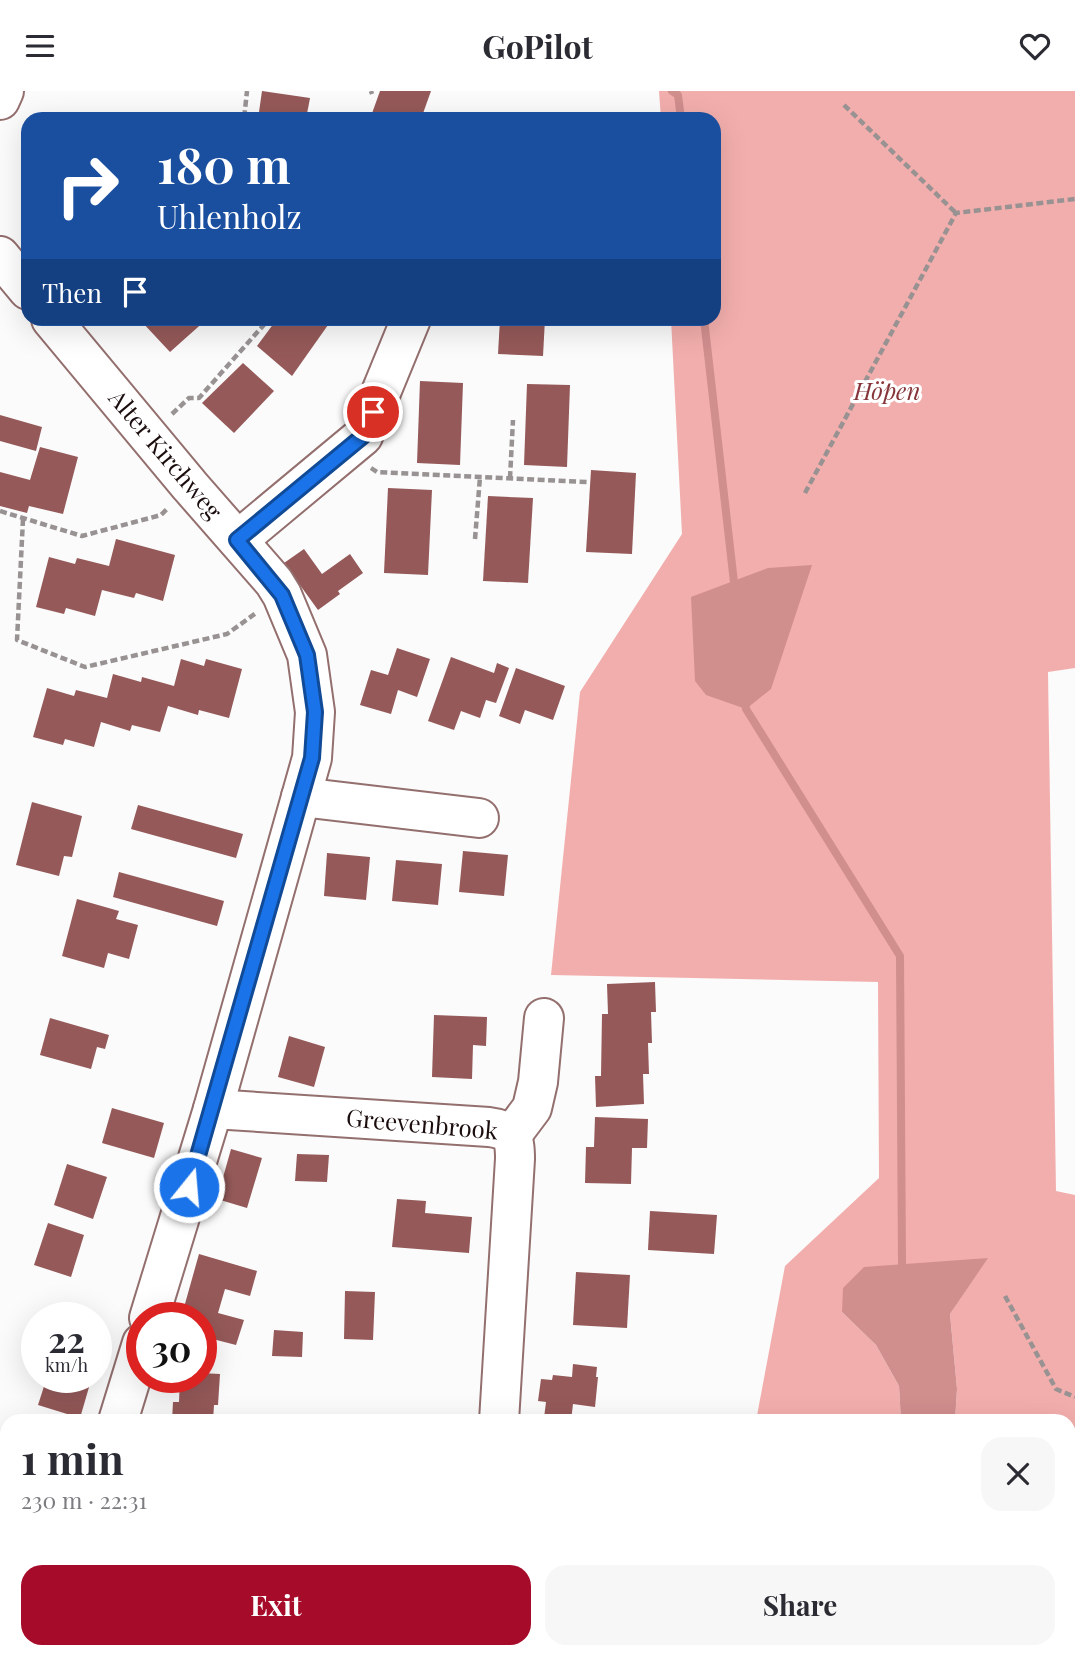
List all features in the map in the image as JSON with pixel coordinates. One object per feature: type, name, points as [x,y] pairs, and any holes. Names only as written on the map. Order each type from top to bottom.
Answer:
[{"type":"street","points":[[0,100],[4,91]]},
{"type":"street","points":[[0,256],[21,282]]},
{"type":"street","name":"Alter Kirchweg","points":[[57,326],[282,595],[307,655],[315,712],[312,758],[213,1109],[154,1302]]},
{"type":"street","points":[[237,540],[363,436],[408,326]]},
{"type":"street","points":[[301,797],[479,818]]},
{"type":"street","points":[[511,1136],[532,1108],[538,1082],[544,1018]]},
{"type":"street","name":"Greevenbrook","points":[[213,1109],[489,1127],[502,1129],[511,1136],[515,1146],[515,1159],[499,1414]]},
{"type":"street","points":[[120,1414],[127,1393]]},
{"type":"path","points":[[245,112],[247,91]]},
{"type":"path","points":[[844,105],[956,213]]},
{"type":"path","points":[[956,213],[1075,199]]},
{"type":"path","points":[[805,493],[956,213]]},
{"type":"path","points":[[149,437],[189,398],[199,398],[263,326]]},
{"type":"path","points":[[510,478],[513,420]]},
{"type":"path","points":[[342,453],[377,472],[587,482]]},
{"type":"path","points":[[475,539],[480,477]]},
{"type":"path","points":[[0,511],[82,536],[161,515],[190,486]]},
{"type":"path","points":[[23,519],[17,640],[85,667],[227,634],[282,595]]},
{"type":"path","points":[[1005,1296],[1056,1389],[1075,1397]]},
{"type":"green space","name":"Höpen","points":[[659,91],[1075,91],[1075,668],[1048,672],[1056,1191],[1075,1195],[1075,1414],[955,1414],[957,1389],[950,1314],[987,1258],[842,1312],[876,1345],[899,1386],[901,1414],[757,1414],[785,1266],[879,1178],[878,982],[551,975],[580,692],[682,534],[671,326],[721,326],[721,112],[660,112]]},
{"type":"shaded area","points":[[812,565],[771,689],[746,709],[706,695],[695,681],[691,597],[768,568]]},
{"type":"shaded area","points":[[988,1258],[950,1314],[957,1389],[955,1414],[901,1414],[899,1386],[876,1345],[842,1312],[843,1288],[864,1267]]},
{"type":"building","points":[[262,91],[310,98],[307,112],[259,112]]},
{"type":"building","points":[[380,91],[431,91],[424,112],[372,112]]},
{"type":"building","points":[[146,326],[199,326],[170,352]]},
{"type":"building","points":[[272,326],[327,326],[292,376],[257,346]]},
{"type":"building","points":[[500,326],[545,326],[543,356],[498,354]]},
{"type":"building","points":[[243,363],[274,391],[234,433],[202,403]]},
{"type":"building","points":[[420,381],[463,383],[460,465],[417,463]]},
{"type":"building","points":[[527,384],[570,385],[567,467],[524,465]]},
{"type":"building","points":[[0,415],[42,427],[36,451],[0,441]]},
{"type":"building","points":[[40,447],[78,457],[63,514],[29,506],[27,513],[0,506],[0,472],[30,480]]},
{"type":"building","points":[[591,470],[636,473],[632,554],[586,552]]},
{"type":"building","points":[[388,488],[432,490],[428,575],[384,573]]},
{"type":"building","points":[[488,496],[533,498],[528,583],[483,581]]},
{"type":"building","points":[[116,539],[175,555],[163,601],[136,593],[134,598],[102,590],[95,616],[66,608],[64,614],[36,607],[49,557],[75,564],[77,558],[109,566]]},
{"type":"building","points":[[304,549],[322,574],[350,554],[363,573],[318,610],[284,563]]},
{"type":"building","points":[[397,648],[430,659],[417,697],[398,690],[391,714],[360,705],[371,670],[388,675]]},
{"type":"building","points":[[451,657],[494,673],[497,663],[509,668],[496,703],[486,700],[480,718],[461,711],[454,730],[428,721]]},
{"type":"building","points":[[181,659],[204,666],[206,659],[242,669],[229,718],[199,710],[198,715],[168,706],[160,732],[132,725],[130,731],[101,722],[94,747],[65,739],[63,745],[33,737],[47,688],[74,696],[76,690],[107,698],[113,674],[141,682],[142,677],[174,686]]},
{"type":"building","points":[[516,668],[565,686],[553,720],[525,710],[520,724],[499,716]]},
{"type":"building","points":[[32,802],[82,816],[72,857],[64,856],[59,876],[16,865]]},
{"type":"building","points":[[138,805],[243,834],[236,858],[131,829]]},
{"type":"building","points":[[463,851],[508,855],[504,896],[459,892]]},
{"type":"building","points":[[327,853],[370,857],[366,900],[324,896]]},
{"type":"building","points":[[396,860],[442,864],[438,905],[392,901]]},
{"type":"building","points":[[119,872],[224,901],[217,926],[113,897]]},
{"type":"building","points":[[77,899],[119,911],[116,919],[138,925],[129,959],[108,953],[104,968],[62,956]]},
{"type":"building","points":[[655,982],[656,1012],[651,1012],[652,1043],[648,1043],[649,1074],[643,1074],[644,1104],[596,1107],[595,1076],[601,1076],[602,1014],[608,1014],[607,984]]},
{"type":"building","points":[[434,1015],[487,1017],[486,1046],[473,1045],[472,1079],[432,1077]]},
{"type":"building","points":[[50,1018],[109,1035],[105,1049],[97,1047],[91,1069],[40,1055]]},
{"type":"building","points":[[289,1036],[325,1047],[314,1087],[278,1077]]},
{"type":"building","points":[[112,1108],[164,1123],[154,1158],[102,1143]]},
{"type":"building","points":[[595,1117],[648,1119],[647,1148],[632,1148],[631,1184],[585,1183],[586,1147],[594,1147]]},
{"type":"building","points":[[231,1149],[262,1158],[247,1208],[217,1199]]},
{"type":"building","points":[[297,1154],[329,1155],[327,1182],[295,1181]]},
{"type":"building","points":[[67,1164],[107,1177],[93,1219],[54,1205]]},
{"type":"building","points":[[397,1199],[426,1201],[425,1213],[472,1217],[469,1253],[392,1247]]},
{"type":"building","points":[[650,1211],[717,1215],[714,1254],[648,1250]]},
{"type":"building","points":[[48,1223],[84,1235],[71,1277],[34,1265]]},
{"type":"building","points":[[199,1254],[257,1271],[250,1296],[225,1289],[218,1313],[244,1320],[236,1345],[217,1340],[217,1302],[186,1302]]},
{"type":"building","points":[[576,1272],[630,1275],[627,1328],[573,1325]]},
{"type":"building","points":[[345,1291],[375,1292],[373,1340],[344,1339]]},
{"type":"building","points":[[274,1330],[303,1332],[302,1357],[272,1356]]},
{"type":"building","points":[[573,1364],[597,1367],[595,1407],[573,1404],[572,1414],[544,1414],[546,1402],[538,1401],[541,1379],[552,1380],[553,1375],[572,1377]]},
{"type":"building","points":[[217,1374],[220,1374],[218,1405],[214,1405],[213,1414],[172,1414],[173,1402],[179,1402],[179,1393],[217,1393]]},
{"type":"building","points":[[42,1393],[87,1393],[81,1414],[67,1414],[38,1405]]},
{"type":"waterway","points":[[672,91],[678,95],[680,112]]},
{"type":"waterway","points":[[705,326],[735,591]]},
{"type":"waterway","points":[[745,698],[746,709],[900,956],[904,1274]]},
{"type":"route","points":[[189,1187],[312,758],[315,712],[307,655],[282,595],[237,540],[363,436],[373,412]]}]
